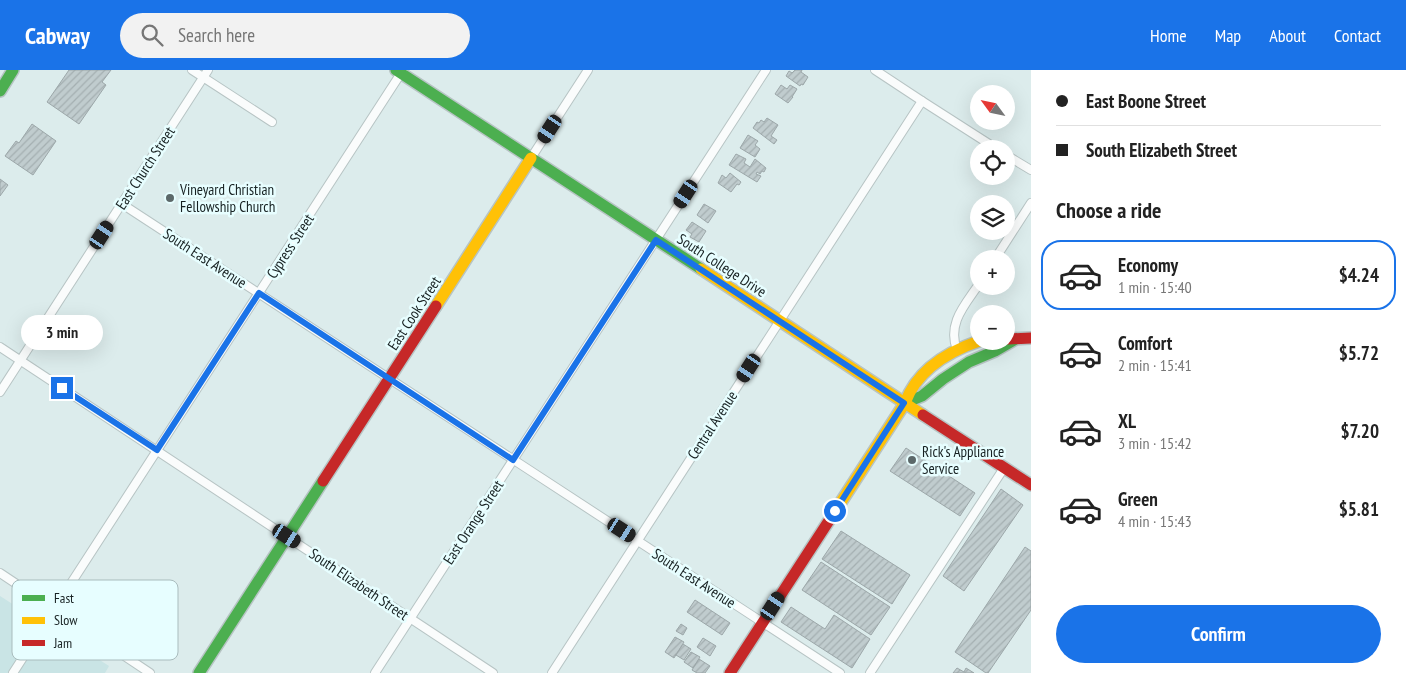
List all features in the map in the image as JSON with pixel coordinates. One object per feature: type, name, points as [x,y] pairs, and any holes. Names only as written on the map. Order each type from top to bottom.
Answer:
[{"type":"street","points":[[0,91],[13,70]]},
{"type":"street","points":[[192,70],[272,122]]},
{"type":"street","name":"East Church Street","points":[[0,392],[208,70]]},
{"type":"street","name":"East Cook Street","points":[[199,673],[588,70]]},
{"type":"street","name":"East Orange Street","points":[[375,673],[766,70]]},
{"type":"street","points":[[875,70],[983,140]]},
{"type":"street","name":"South College Drive","points":[[400,71],[1031,486]]},
{"type":"street","name":"Cypress Street","points":[[73,580],[400,71]]},
{"type":"street","name":"Central Avenue","points":[[552,673],[922,102]]},
{"type":"street","points":[[1015,160],[1031,170]]},
{"type":"street","points":[[1001,250],[1031,203]]},
{"type":"street","name":"South East Avenue","points":[[122,204],[840,673]]},
{"type":"street","points":[[957,350],[953,337],[956,322],[962,308],[971,295]]},
{"type":"street","points":[[1015,340],[1031,338]]},
{"type":"street","points":[[730,673],[904,403],[910,390],[933,365],[957,350],[970,345]]},
{"type":"street","name":"South Elizabeth Street","points":[[0,347],[493,673]]},
{"type":"street","points":[[904,403],[922,396],[969,362],[996,350]]},
{"type":"street","points":[[870,673],[1004,468]]},
{"type":"street","points":[[0,573],[12,581]]},
{"type":"street","name":"Cypress Street","points":[[13,673],[21,660]]},
{"type":"street","points":[[130,660],[150,673]]},
{"type":"shaded area","points":[[0,596],[12,604],[12,660],[100,660],[109,666],[105,673],[0,673]]},
{"type":"building","points":[[69,70],[111,70],[102,82],[106,85],[79,124],[47,102]]},
{"type":"building","points":[[795,70],[802,70],[801,72],[808,77],[803,85],[801,84],[800,86],[786,76],[789,71],[792,73]]},
{"type":"building","points":[[781,85],[787,89],[790,85],[797,89],[788,103],[775,94]]},
{"type":"building","points":[[767,118],[778,125],[771,136],[777,140],[774,144],[753,128],[757,122],[759,123],[761,120],[764,122]]},
{"type":"building","points":[[32,124],[56,141],[33,175],[5,156],[16,141],[19,143]]},
{"type":"building","points":[[748,135],[758,141],[755,145],[760,149],[755,157],[740,148]]},
{"type":"building","points":[[736,154],[746,159],[744,163],[750,167],[755,159],[766,168],[760,174],[757,172],[756,174],[761,176],[757,182],[729,165]]},
{"type":"building","points":[[730,173],[741,182],[731,192],[718,183],[722,175],[726,178]]},
{"type":"building","points":[[0,179],[8,185],[0,196]]},
{"type":"building","points":[[704,204],[716,211],[708,223],[697,215]]},
{"type":"building","points":[[692,222],[706,231],[699,242],[690,237],[692,234],[686,230]]},
{"type":"building","points":[[906,448],[975,493],[960,516],[890,471]]},
{"type":"building","points":[[1001,489],[1023,505],[964,591],[943,576]]},
{"type":"building","points":[[841,531],[910,575],[892,604],[822,559]]},
{"type":"building","points":[[1025,547],[1031,551],[1031,610],[988,673],[986,673],[955,652]]},
{"type":"building","points":[[821,562],[890,607],[871,635],[802,590]]},
{"type":"building","points":[[695,600],[730,623],[722,635],[687,612]]},
{"type":"building","points":[[791,607],[825,629],[834,615],[870,639],[852,668],[781,622]]},
{"type":"building","points":[[681,624],[687,628],[683,635],[676,631]]},
{"type":"building","points":[[675,637],[684,642],[674,658],[665,652]]},
{"type":"building","points":[[703,638],[716,646],[710,656],[697,647]]},
{"type":"building","points":[[683,644],[691,649],[684,660],[676,655]]},
{"type":"building","points":[[691,652],[700,657],[693,668],[684,662]]},
{"type":"building","points":[[699,659],[710,666],[705,673],[697,673],[692,670]]},
{"type":"building","points":[[957,668],[964,672],[966,668],[974,673],[953,673]]},
{"type":"traffic: fast","points":[[0,91],[13,70]]},
{"type":"traffic: fast","points":[[396,70],[701,269]]},
{"type":"traffic: fast","points":[[905,403],[922,396],[969,362],[997,350]]},
{"type":"traffic: fast","points":[[199,673],[323,481]]},
{"type":"traffic: slow","points":[[436,306],[531,158]]},
{"type":"traffic: slow","points":[[701,269],[923,415]]},
{"type":"traffic: slow","points":[[832,516],[905,403],[917,381],[934,364],[970,344]]},
{"type":"traffic: jam","points":[[323,481],[436,306]]},
{"type":"traffic: jam","points":[[1015,339],[1031,338]]},
{"type":"traffic: jam","points":[[923,415],[1031,485]]},
{"type":"traffic: jam","points":[[730,673],[832,516]]},
{"type":"place","name":"Vineyard Christian Fellowship Church","points":[[170,198]]},
{"type":"place","name":"Rick's Appliance Service","points":[[912,460]]},
{"type":"route","points":[[62,388],[157,450],[259,293],[513,460],[656,240],[904,403],[835,511]]}]
